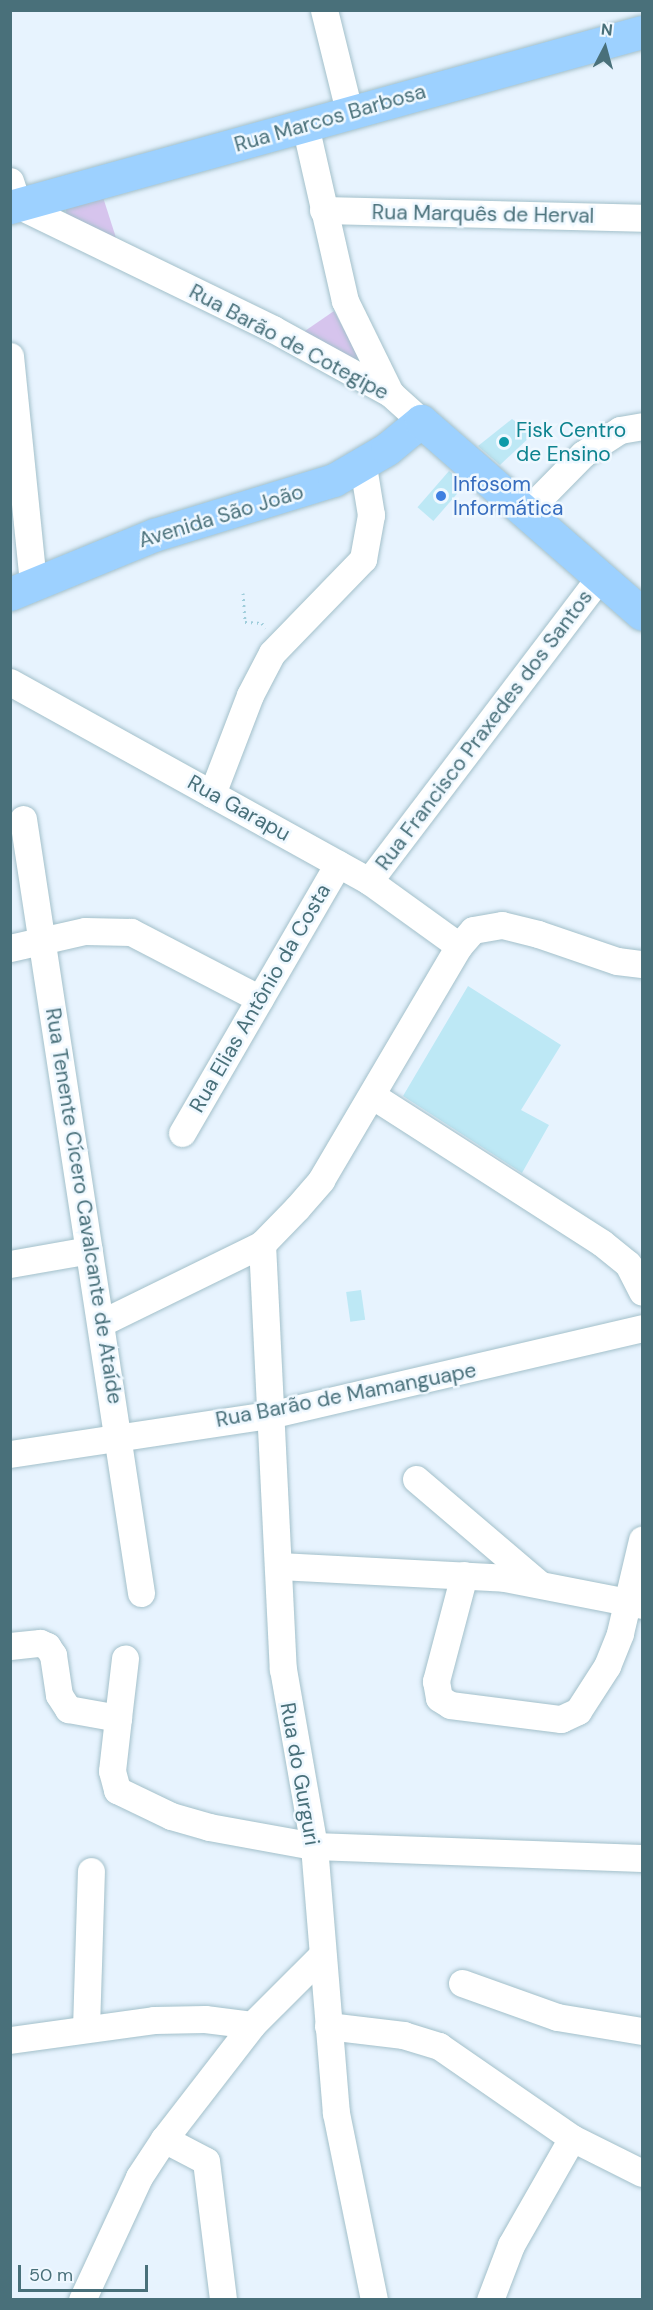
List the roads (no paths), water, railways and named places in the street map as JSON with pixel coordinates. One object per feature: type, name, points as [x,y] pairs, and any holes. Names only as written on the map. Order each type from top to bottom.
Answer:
[{"type":"main road","name":"Rua Marcos Barbosa","points":[[13,198],[305,125],[642,32]]},
{"type":"main road","name":"Avenida São João","points":[[22,588],[154,535],[334,480],[363,466],[421,421]]},
{"type":"main road","name":"Rua Barão de Cotegipe","points":[[421,421],[642,614]]},
{"type":"street","points":[[324,10],[349,111]]},
{"type":"street","points":[[305,125],[345,301],[390,394]]},
{"type":"street","name":"Rua Barão de Cotegipe","points":[[13,198],[273,328],[390,394],[421,421]]},
{"type":"street","name":"Rua Marquês de Herval","points":[[323,210],[642,218]]},
{"type":"street","points":[[10,356],[22,588]]},
{"type":"street","points":[[526,512],[583,454],[620,430],[642,426]]},
{"type":"street","points":[[212,794],[250,695],[278,647],[363,559],[371,514],[363,466]]},
{"type":"street","name":"Rua Francisco Praxedes dos Santos","points":[[369,881],[599,578]]},
{"type":"street","name":"Rua Garapu","points":[[10,682],[369,881],[459,946]]},
{"type":"street","name":"Rua Tenente Cícero Cavalcante de Ataíde","points":[[23,819],[119,1436],[141,1593]]},
{"type":"street","name":"Rua Elias Antônio da Costa","points":[[182,1133],[338,864]]},
{"type":"street","points":[[101,1323],[262,1244],[321,1180],[373,1096],[459,946],[480,926],[502,926],[538,934],[616,962],[642,964]]},
{"type":"street","points":[[10,948],[85,931],[131,932],[260,999]]},
{"type":"street","points":[[373,1096],[602,1243],[628,1264],[642,1292]]},
{"type":"street","name":"Rua do Gurguri","points":[[262,1244],[269,1415],[287,1700],[314,1846],[328,2026],[344,2168],[374,2300]]},
{"type":"street","points":[[10,1264],[89,1250]]},
{"type":"street","name":"Rua Barão de Mamanguape","points":[[10,1454],[269,1415],[642,1328]]},
{"type":"street","points":[[416,1479],[539,1584]]},
{"type":"street","points":[[464,1575],[436,1682],[439,1698],[450,1704],[549,1720],[570,1716],[607,1666],[634,1604],[642,1540]]},
{"type":"street","points":[[279,1566],[464,1575],[539,1584],[634,1604]]},
{"type":"street","points":[[10,1646],[40,1643],[53,1655],[60,1695],[68,1709],[118,1718]]},
{"type":"street","points":[[125,1658],[112,1771],[113,1782],[124,1796],[209,1827],[314,1846],[642,1858]]},
{"type":"street","points":[[86,2028],[91,1871]]},
{"type":"street","points":[[82,2300],[139,2177],[164,2139],[252,2025],[322,1955]]},
{"type":"street","points":[[462,1983],[557,2017],[642,2031]]},
{"type":"street","points":[[10,2040],[86,2028],[183,2019],[252,2025]]},
{"type":"street","points":[[328,2026],[403,2035],[439,2046],[572,2138],[642,2173]]},
{"type":"street","points":[[490,2300],[511,2245],[572,2138]]},
{"type":"street","points":[[164,2139],[206,2161],[223,2300]]},
{"type":"place","name":"Fisk Centro de Ensino","points":[[504,442]]},
{"type":"place","name":"Infosom Informática","points":[[441,496]]}]
